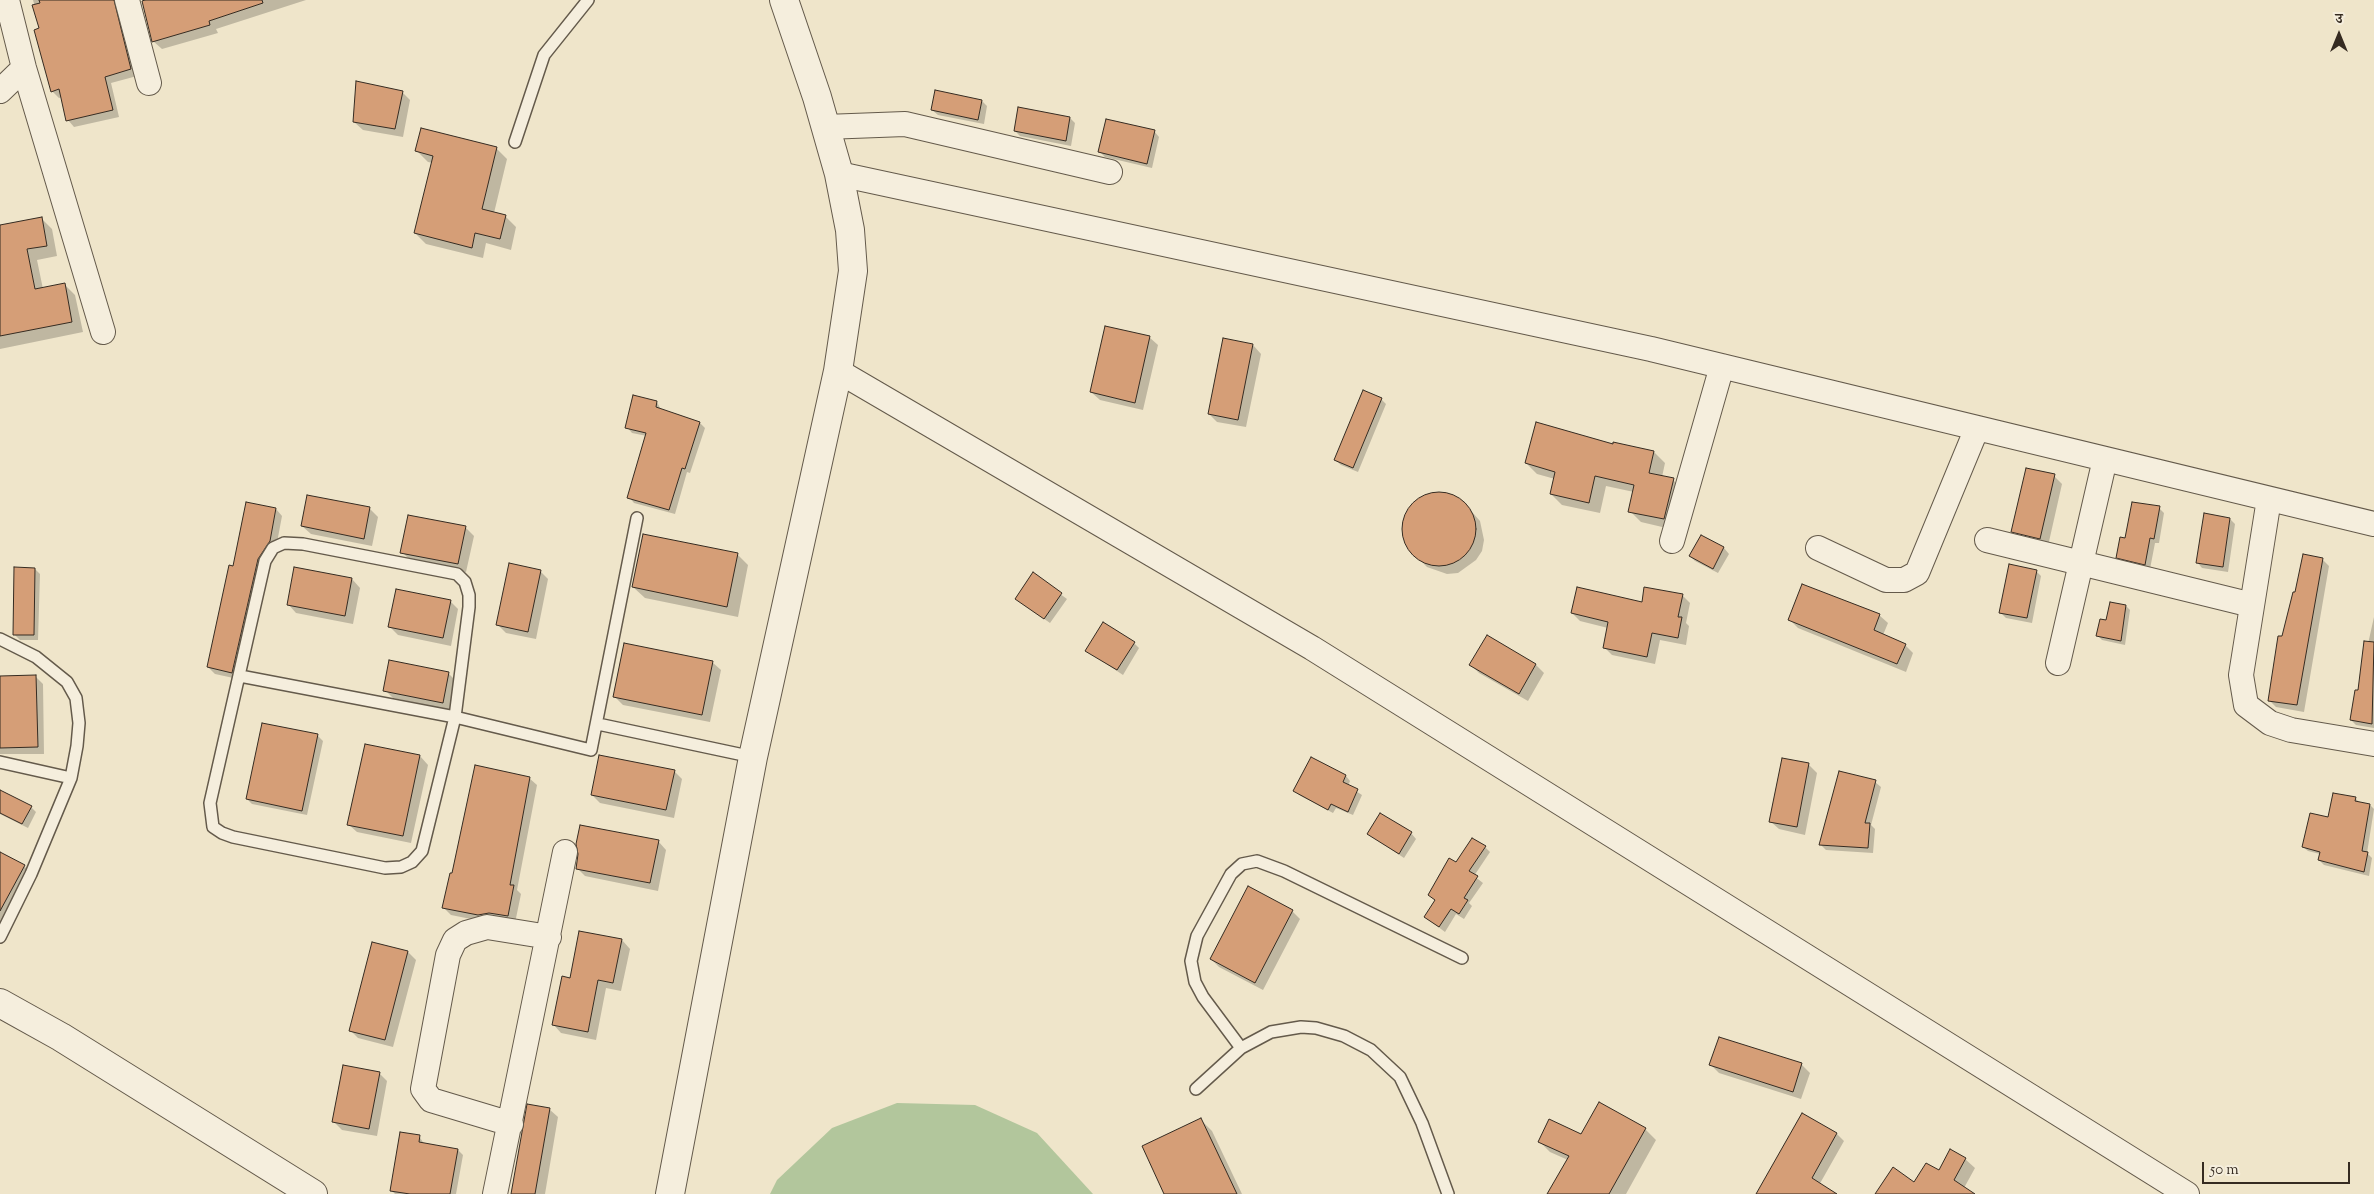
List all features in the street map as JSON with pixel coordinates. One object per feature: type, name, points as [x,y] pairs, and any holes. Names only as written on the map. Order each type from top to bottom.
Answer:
[{"type":"street","points":[[7,0],[24,68],[103,332]]},
{"type":"street","points":[[127,0],[148,83]]},
{"type":"street","points":[[670,1194],[753,757],[838,371],[853,271],[850,230],[839,174],[784,0]]},
{"type":"street","points":[[0,92],[24,68]]},
{"type":"street","points":[[825,127],[905,124],[1110,172]]},
{"type":"street","points":[[839,174],[1722,366],[2374,524]]},
{"type":"street","points":[[1672,541],[1722,366]]},
{"type":"street","points":[[838,371],[1312,648],[2187,1194]]},
{"type":"street","points":[[1818,548],[1886,580],[1895,582],[1904,580],[1917,573],[1977,428]]},
{"type":"street","points":[[2058,663],[2105,459]]},
{"type":"street","points":[[2269,499],[2241,675],[2246,705],[2270,723],[2291,730],[2374,744]]},
{"type":"street","points":[[1988,540],[2081,565],[2252,605]]},
{"type":"street","points":[[495,1194],[511,1124],[565,852]]},
{"type":"street","points":[[511,1124],[431,1100],[423,1089],[448,955],[455,940],[466,933],[487,927],[549,937]]},
{"type":"street","points":[[0,1003],[61,1038],[312,1194]]},
{"type":"lane","points":[[514,142],[544,55],[588,0]]},
{"type":"lane","points":[[240,676],[454,718],[591,750],[598,724],[637,518]]},
{"type":"lane","points":[[284,543],[303,544],[457,574],[464,582],[469,595],[469,607],[454,718],[422,851],[412,862],[401,867],[385,868],[233,837],[213,827],[210,803],[265,561],[273,548],[284,543]]},
{"type":"lane","points":[[0,639],[36,657],[67,682],[76,698],[78,723],[77,746],[71,778],[31,874],[0,937]]},
{"type":"lane","points":[[598,724],[753,757]]},
{"type":"lane","points":[[0,762],[71,778]]},
{"type":"lane","points":[[1241,1048],[1203,997],[1193,977],[1190,961],[1197,936],[1232,874],[1242,864],[1257,862],[1284,871],[1462,958]]},
{"type":"lane","points":[[1196,1089],[1241,1048],[1270,1032],[1301,1027],[1316,1028],[1344,1036],[1370,1050],[1400,1077],[1422,1123],[1448,1194]]},
{"type":"green space","points":[[897,1103],[975,1105],[1037,1133],[1093,1194],[770,1194],[777,1180],[832,1128]]},
{"type":"building","points":[[39,0],[114,0],[131,69],[105,77],[113,110],[66,121],[59,89],[51,92],[34,30],[39,28],[32,5],[40,3]]},
{"type":"building","points":[[262,0],[263,3],[209,21],[210,25],[152,42],[142,1]]},
{"type":"building","points":[[356,81],[403,91],[395,129],[353,122]]},
{"type":"building","points":[[935,90],[982,100],[978,120],[931,110]]},
{"type":"building","points":[[1018,107],[1070,117],[1066,141],[1014,131]]},
{"type":"building","points":[[1106,119],[1155,130],[1147,164],[1098,152]]},
{"type":"building","points":[[421,128],[497,147],[482,209],[506,215],[500,239],[475,233],[472,248],[414,233],[433,156],[415,151]]},
{"type":"building","points":[[42,217],[47,246],[27,249],[35,289],[65,283],[72,322],[0,336],[0,225]]},
{"type":"building","points":[[1105,326],[1150,336],[1135,403],[1090,392]]},
{"type":"building","points":[[1223,338],[1253,344],[1238,420],[1208,414]]},
{"type":"building","points":[[1363,390],[1382,398],[1353,468],[1334,460]]},
{"type":"building","points":[[633,395],[657,401],[656,407],[700,422],[685,469],[682,468],[669,510],[627,498],[646,433],[625,428]]},
{"type":"building","points":[[1536,422],[1613,444],[1613,442],[1654,451],[1649,473],[1674,478],[1664,519],[1628,512],[1634,485],[1595,476],[1589,503],[1550,494],[1555,472],[1525,463]]},
{"type":"building","points":[[2026,468],[2055,474],[2040,539],[2011,532]]},
{"type":"building","points":[[1439,492],[1453,495],[1465,503],[1473,515],[1476,529],[1473,543],[1465,555],[1453,563],[1439,566],[1425,563],[1413,555],[1405,543],[1402,529],[1405,515],[1413,503],[1425,495]]},
{"type":"building","points":[[307,495],[370,507],[364,539],[301,526]]},
{"type":"building","points":[[246,502],[276,508],[270,541],[258,559],[232,673],[207,667],[229,565],[233,566]]},
{"type":"building","points":[[2132,502],[2160,506],[2154,539],[2150,538],[2145,565],[2116,558],[2120,537],[2125,538]]},
{"type":"building","points":[[2204,513],[2230,518],[2223,567],[2196,563]]},
{"type":"building","points":[[408,515],[466,526],[458,564],[400,553]]},
{"type":"building","points":[[643,534],[738,553],[727,607],[632,587]]},
{"type":"building","points":[[1701,535],[1724,547],[1713,569],[1689,556]]},
{"type":"building","points":[[2303,554],[2323,558],[2297,705],[2268,701],[2278,636],[2282,636],[2293,592],[2295,592]]},
{"type":"building","points":[[509,563],[541,570],[528,632],[496,625]]},
{"type":"building","points":[[2009,564],[2037,570],[2027,618],[1999,613]]},
{"type":"building","points":[[14,567],[35,568],[34,635],[13,635]]},
{"type":"building","points":[[294,567],[352,578],[345,616],[287,605]]},
{"type":"building","points":[[1033,572],[1062,593],[1044,619],[1015,599]]},
{"type":"building","points":[[1802,584],[1880,614],[1874,630],[1906,644],[1897,664],[1788,620]]},
{"type":"building","points":[[1577,587],[1642,602],[1644,587],[1683,594],[1678,617],[1682,617],[1678,638],[1652,633],[1647,657],[1603,648],[1608,622],[1571,613]]},
{"type":"building","points":[[396,589],[451,600],[443,638],[388,627]]},
{"type":"building","points":[[2110,602],[2126,605],[2121,641],[2096,636],[2100,619],[2106,620]]},
{"type":"building","points":[[1103,622],[1135,642],[1117,670],[1085,651]]},
{"type":"building","points":[[1487,635],[1536,664],[1519,694],[1469,665]]},
{"type":"building","points":[[2364,641],[2374,642],[2372,724],[2350,720],[2355,690],[2358,690]]},
{"type":"building","points":[[624,643],[713,661],[702,715],[613,697]]},
{"type":"building","points":[[389,660],[449,672],[443,703],[383,691]]},
{"type":"building","points":[[36,675],[38,747],[0,748],[0,676]]},
{"type":"building","points":[[262,723],[318,734],[302,811],[246,799]]},
{"type":"building","points":[[365,744],[420,755],[403,836],[347,825]]},
{"type":"building","points":[[599,755],[675,770],[666,810],[591,795]]},
{"type":"building","points":[[1311,757],[1346,775],[1343,782],[1358,789],[1348,812],[1331,804],[1328,810],[1293,791]]},
{"type":"building","points":[[1782,758],[1809,763],[1797,827],[1769,822]]},
{"type":"building","points":[[475,765],[530,777],[510,885],[514,885],[508,916],[489,913],[478,915],[442,908],[450,873],[452,873]]},
{"type":"building","points":[[1839,771],[1876,780],[1865,823],[1870,823],[1868,848],[1819,845]]},
{"type":"building","points":[[0,790],[32,806],[22,824],[0,813]]},
{"type":"building","points":[[2333,793],[2356,797],[2355,801],[2370,804],[2362,851],[2368,852],[2364,872],[2318,860],[2320,852],[2302,847],[2310,813],[2328,817]]},
{"type":"building","points":[[1380,813],[1412,832],[1399,854],[1367,834]]},
{"type":"building","points":[[580,825],[659,840],[650,883],[576,869],[578,854],[576,844]]},
{"type":"building","points":[[1472,838],[1486,846],[1469,871],[1478,876],[1464,898],[1468,900],[1459,914],[1451,909],[1439,927],[1424,917],[1435,900],[1428,895],[1449,858],[1456,862]]},
{"type":"building","points":[[0,852],[25,865],[0,911]]},
{"type":"building","points":[[1248,886],[1293,910],[1255,983],[1210,959]]},
{"type":"building","points":[[579,931],[622,939],[613,983],[598,980],[588,1032],[552,1025],[562,976],[570,978]]},
{"type":"building","points":[[372,942],[408,951],[385,1040],[349,1031]]},
{"type":"building","points":[[1719,1037],[1802,1063],[1793,1092],[1709,1065]]},
{"type":"building","points":[[343,1065],[380,1072],[369,1129],[332,1122]]},
{"type":"building","points":[[1599,1102],[1646,1128],[1609,1194],[1547,1194],[1569,1156],[1538,1142],[1549,1119],[1581,1134]]},
{"type":"building","points":[[527,1104],[550,1108],[535,1194],[511,1194]]},
{"type":"building","points":[[1802,1113],[1837,1133],[1812,1178],[1837,1194],[1756,1194]]},
{"type":"building","points":[[1201,1118],[1237,1194],[1164,1194],[1142,1146]]},
{"type":"building","points":[[400,1132],[420,1135],[419,1142],[458,1149],[450,1194],[410,1194],[390,1191]]},
{"type":"building","points":[[1950,1149],[1966,1158],[1954,1180],[1975,1194],[1875,1194],[1893,1167],[1914,1182],[1926,1163],[1939,1170]]}]
